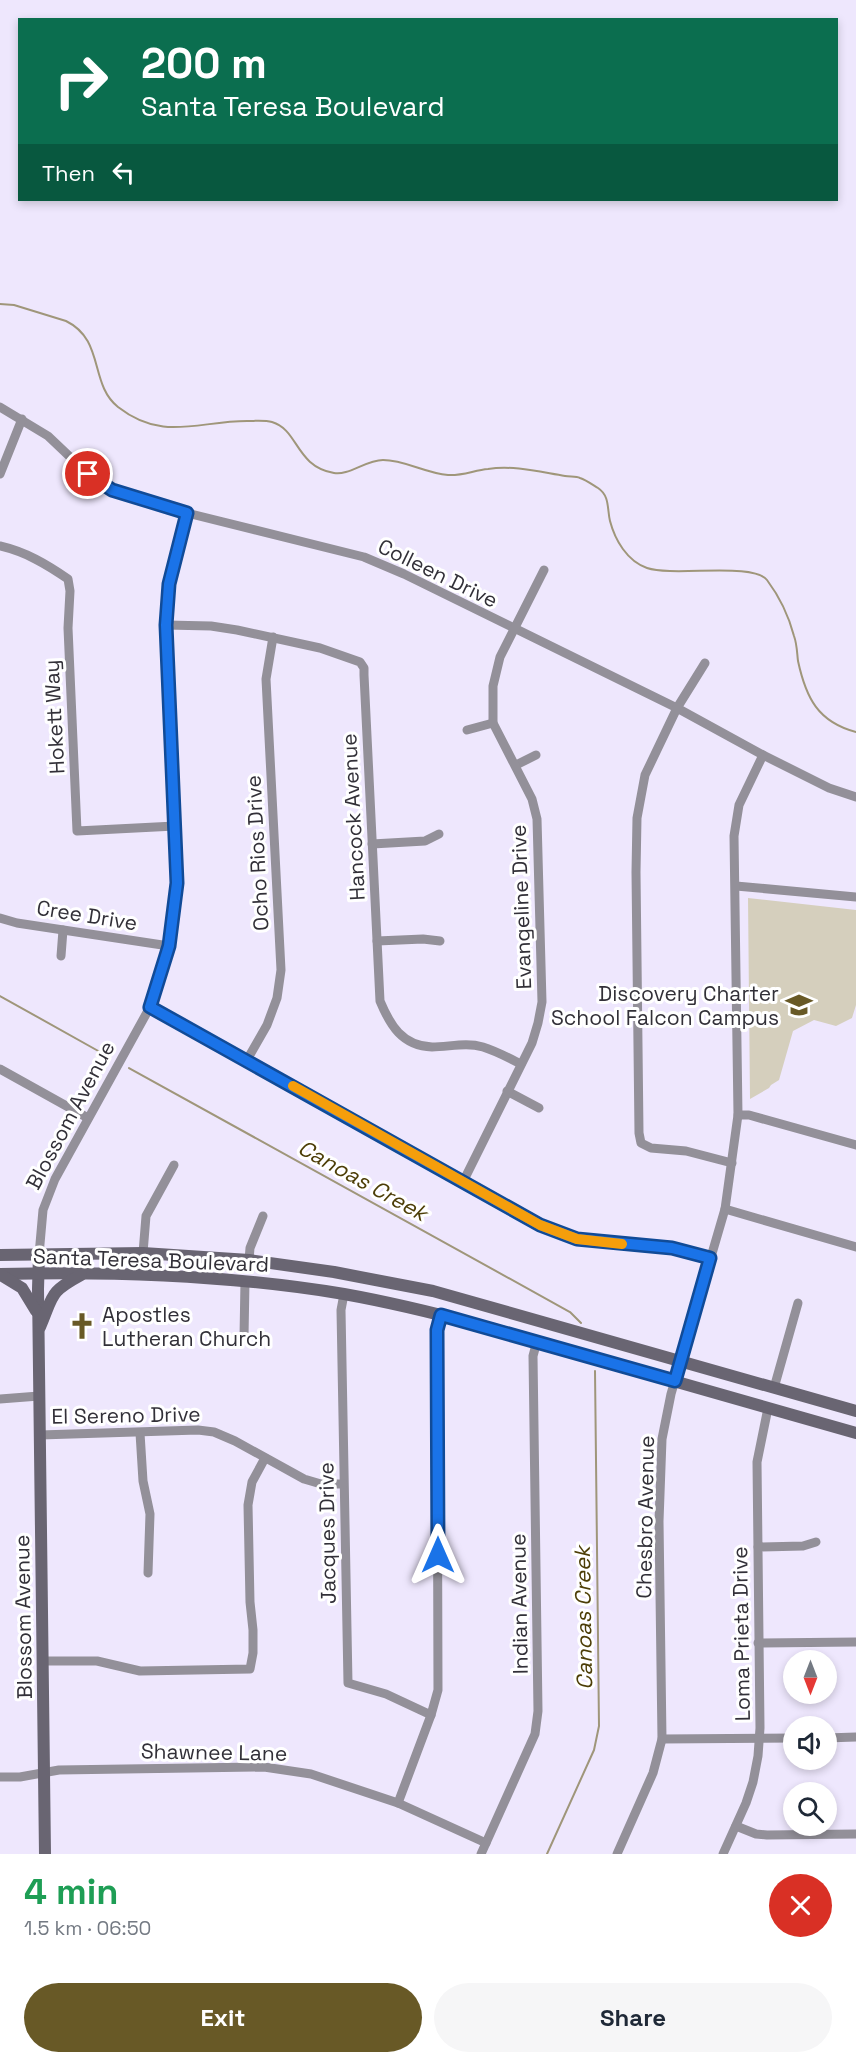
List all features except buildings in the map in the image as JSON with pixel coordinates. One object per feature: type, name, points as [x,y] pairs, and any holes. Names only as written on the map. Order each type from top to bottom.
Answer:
[{"type":"main road","name":"Santa Teresa Boulevard","points":[[0,1255],[143,1253],[249,1260],[334,1272],[433,1292],[856,1411]]},
{"type":"main road","name":"Blossom Avenue","points":[[39,1255],[45,1854]]},
{"type":"main road","points":[[38,1331],[57,1288],[83,1274]]},
{"type":"main road","name":"Santa Teresa Boulevard","points":[[0,1275],[153,1275],[245,1281],[344,1294],[441,1315],[537,1341],[856,1433]]},
{"type":"main road","points":[[0,1275],[22,1288],[38,1316]]},
{"type":"street","name":"Colleen Drive","points":[[0,407],[48,436],[88,474],[112,490],[187,513],[364,557],[677,708],[829,788],[856,797]]},
{"type":"street","points":[[0,474],[22,419]]},
{"type":"street","name":"Blossom Avenue","points":[[39,1255],[43,1210],[55,1179],[150,1007],[169,946],[177,883],[166,625],[169,584],[187,513]]},
{"type":"street","name":"Hokett Way","points":[[0,546],[40,561],[68,579],[77,831],[175,826]]},
{"type":"street","name":"Evangeline Drive","points":[[463,1182],[532,1043],[542,1002],[537,819],[532,799],[493,723],[493,686],[500,657],[544,570]]},
{"type":"street","name":"Hancock Avenue","points":[[166,625],[211,626],[273,637],[320,648],[360,662],[364,668],[380,1001],[391,1026],[406,1040],[430,1047],[458,1044],[482,1046],[521,1064]]},
{"type":"street","name":"Ocho Rios Drive","points":[[247,1060],[267,1025],[278,998],[281,970],[266,679],[273,637]]},
{"type":"street","points":[[705,663],[677,708],[645,775],[637,818],[639,1132],[641,1143],[651,1148],[686,1151],[732,1163]]},
{"type":"street","points":[[467,730],[493,723]]},
{"type":"street","points":[[516,765],[536,755]]},
{"type":"street","name":"Chesbro Avenue","points":[[617,1854],[653,1773],[662,1739],[659,1521],[662,1439],[675,1381],[725,1209],[732,1163],[738,1115],[734,836],[739,805],[763,755]]},
{"type":"street","points":[[372,844],[425,841],[439,834]]},
{"type":"street","points":[[736,886],[856,897]]},
{"type":"street","name":"Cree Drive","points":[[0,918],[169,946]]},
{"type":"street","points":[[61,956],[63,930]]},
{"type":"street","points":[[377,941],[440,940]]},
{"type":"street","points":[[150,1007],[540,1225],[577,1239],[672,1248],[710,1258]]},
{"type":"street","points":[[0,1069],[88,1118]]},
{"type":"street","points":[[507,1091],[539,1108]]},
{"type":"street","points":[[738,1115],[749,1115],[856,1145]]},
{"type":"street","points":[[143,1253],[146,1216],[174,1165]]},
{"type":"street","points":[[725,1209],[856,1247]]},
{"type":"street","points":[[249,1260],[250,1249],[263,1216]]},
{"type":"street","points":[[244,1337],[245,1281]]},
{"type":"street","name":"Jacques Drive","points":[[344,1294],[341,1310],[348,1683],[386,1694],[431,1715]]},
{"type":"street","points":[[774,1388],[798,1303]]},
{"type":"street","points":[[398,1803],[438,1690],[437,1330],[441,1315]]},
{"type":"street","name":"Indian Avenue","points":[[481,1854],[535,1734],[538,1710],[533,1356],[537,1341]]},
{"type":"street","points":[[0,1399],[39,1396]]},
{"type":"street","name":"Loma Prieta Drive","points":[[723,1854],[753,1782],[759,1738],[757,1462],[768,1408]]},
{"type":"street","name":"El Sereno Drive","points":[[40,1435],[198,1430],[214,1432],[304,1479],[321,1484],[343,1484]]},
{"type":"street","points":[[140,1433],[143,1481],[150,1514],[148,1573]]},
{"type":"street","points":[[43,1661],[97,1660],[140,1671],[250,1669],[253,1630],[250,1602],[248,1505],[252,1482],[265,1458]]},
{"type":"street","points":[[758,1547],[803,1546],[816,1542]]},
{"type":"street","points":[[758,1643],[856,1642]]},
{"type":"street","points":[[837,1738],[856,1737]]},
{"type":"street","points":[[662,1739],[783,1738]]},
{"type":"street","name":"Shawnee Lane","points":[[0,1777],[20,1777],[59,1770],[264,1767],[311,1774],[398,1803],[486,1843]]},
{"type":"street","points":[[736,1826],[756,1834],[767,1835],[856,1834]]},
{"type":"shaded area","points":[[748,898],[856,910],[856,1005],[852,1018],[836,1026],[814,1020],[793,1031],[779,1080],[750,1099]]},
{"type":"waterway","points":[[0,304],[14,305],[66,321],[78,329],[92,350],[103,387],[109,397],[118,407],[134,418],[150,424],[181,427],[229,422],[272,422],[288,432],[304,456],[312,463],[334,473],[345,472],[370,462],[383,460],[448,475],[507,468],[585,480],[605,495],[615,535],[623,549],[640,565],[659,570],[746,572],[759,575],[767,580],[789,621],[796,642],[801,674],[810,697],[823,715],[832,722],[856,732]]},
{"type":"waterway","name":"Canoas Creek","points":[[0,996],[109,1057]]},
{"type":"waterway","name":"Canoas Creek","points":[[129,1068],[570,1312],[581,1323]]},
{"type":"waterway","name":"Canoas Creek","points":[[547,1854],[594,1750],[599,1726],[595,1371]]},
{"type":"slow traffic","points":[[293,1086],[540,1225],[577,1239],[622,1244]]},
{"type":"place","name":"Discovery Charter School Falcon Campus","points":[[799,1005]]},
{"type":"place","name":"Apostles Lutheran Church","points":[[82,1326]]},
{"type":"route","points":[[88,474],[112,490],[187,513],[169,584],[166,625],[177,883],[169,946],[150,1007],[540,1225],[577,1239],[617,1244],[645,1244],[710,1258],[675,1381],[441,1315],[437,1330],[438,1555]]}]
